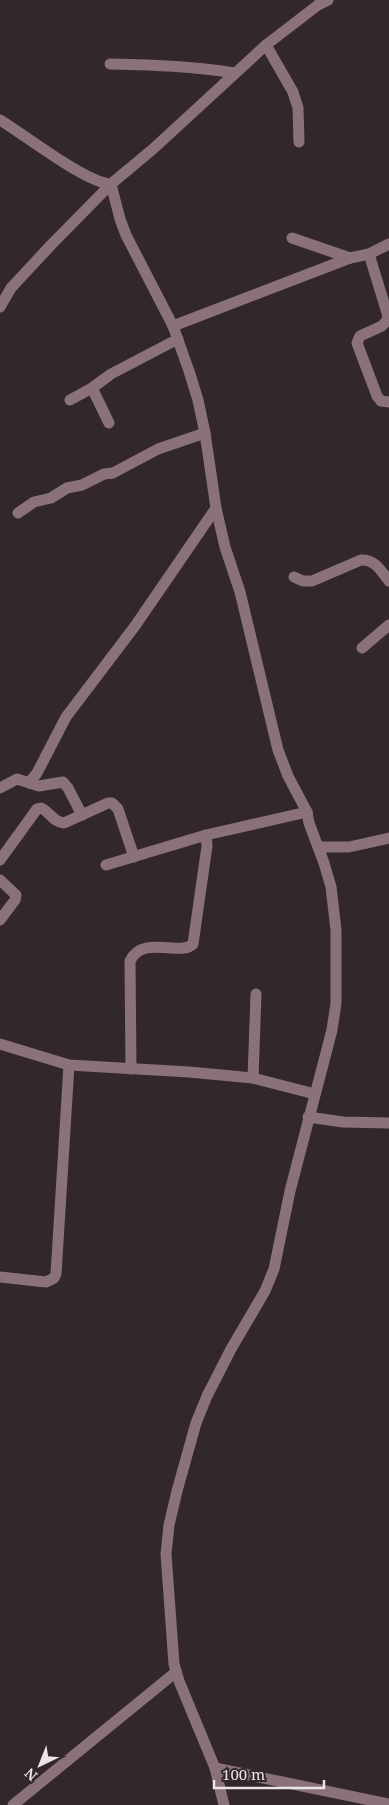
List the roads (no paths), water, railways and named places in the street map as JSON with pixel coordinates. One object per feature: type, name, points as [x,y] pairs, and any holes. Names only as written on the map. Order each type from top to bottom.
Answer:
[{"type":"street","points":[[0,307],[6,288],[111,184],[266,45],[318,5],[328,0]]},
{"type":"street","points":[[266,45],[293,92],[298,108],[299,142]]},
{"type":"street","points":[[110,64],[163,65],[234,73]]},
{"type":"street","points":[[0,120],[88,177],[103,184],[111,184]]},
{"type":"street","points":[[111,184],[126,236],[173,326],[198,400],[216,508],[225,547],[240,592],[278,750],[288,776],[307,812],[331,887],[334,907],[336,1002],[332,1030],[308,1116],[274,1269],[265,1291],[230,1349],[207,1396],[196,1423],[169,1525],[166,1554],[172,1644],[176,1672],[215,1768],[224,1805]]},
{"type":"street","points":[[292,238],[350,258]]},
{"type":"street","points":[[173,326],[350,258],[369,254],[389,244]]},
{"type":"street","points":[[369,254],[388,319],[382,326],[360,336],[357,343],[377,396],[381,401],[389,402]]},
{"type":"street","points":[[70,400],[112,374],[178,339]]},
{"type":"street","points":[[92,388],[109,423]]},
{"type":"street","points":[[18,513],[34,502],[51,498],[67,488],[82,485],[104,474],[113,473],[158,449],[205,433]]},
{"type":"street","points":[[29,783],[37,773],[66,717],[135,626],[216,508]]},
{"type":"street","points":[[294,577],[303,581],[312,581],[365,560],[375,564],[389,581]]},
{"type":"street","points":[[362,648],[389,625]]},
{"type":"street","points":[[0,788],[17,779],[39,786],[63,782],[82,815]]},
{"type":"street","points":[[0,860],[37,809],[46,810],[59,823],[68,822],[108,803],[116,805],[134,857]]},
{"type":"street","points":[[106,865],[206,835],[307,812]]},
{"type":"street","points":[[131,1069],[130,961],[138,950],[186,947],[193,944],[207,846],[206,835]]},
{"type":"street","points":[[319,847],[349,847],[389,838]]},
{"type":"street","points":[[0,880],[16,895],[15,900],[0,920]]},
{"type":"street","points":[[253,1078],[256,994]]},
{"type":"street","points":[[0,1044],[69,1065],[253,1078],[315,1094]]},
{"type":"street","points":[[0,1277],[46,1282],[54,1278],[56,1274],[69,1065]]},
{"type":"street","points":[[308,1116],[343,1122],[389,1123]]},
{"type":"street","points":[[13,1805],[176,1672]]},
{"type":"street","points":[[215,1768],[389,1804]]}]
